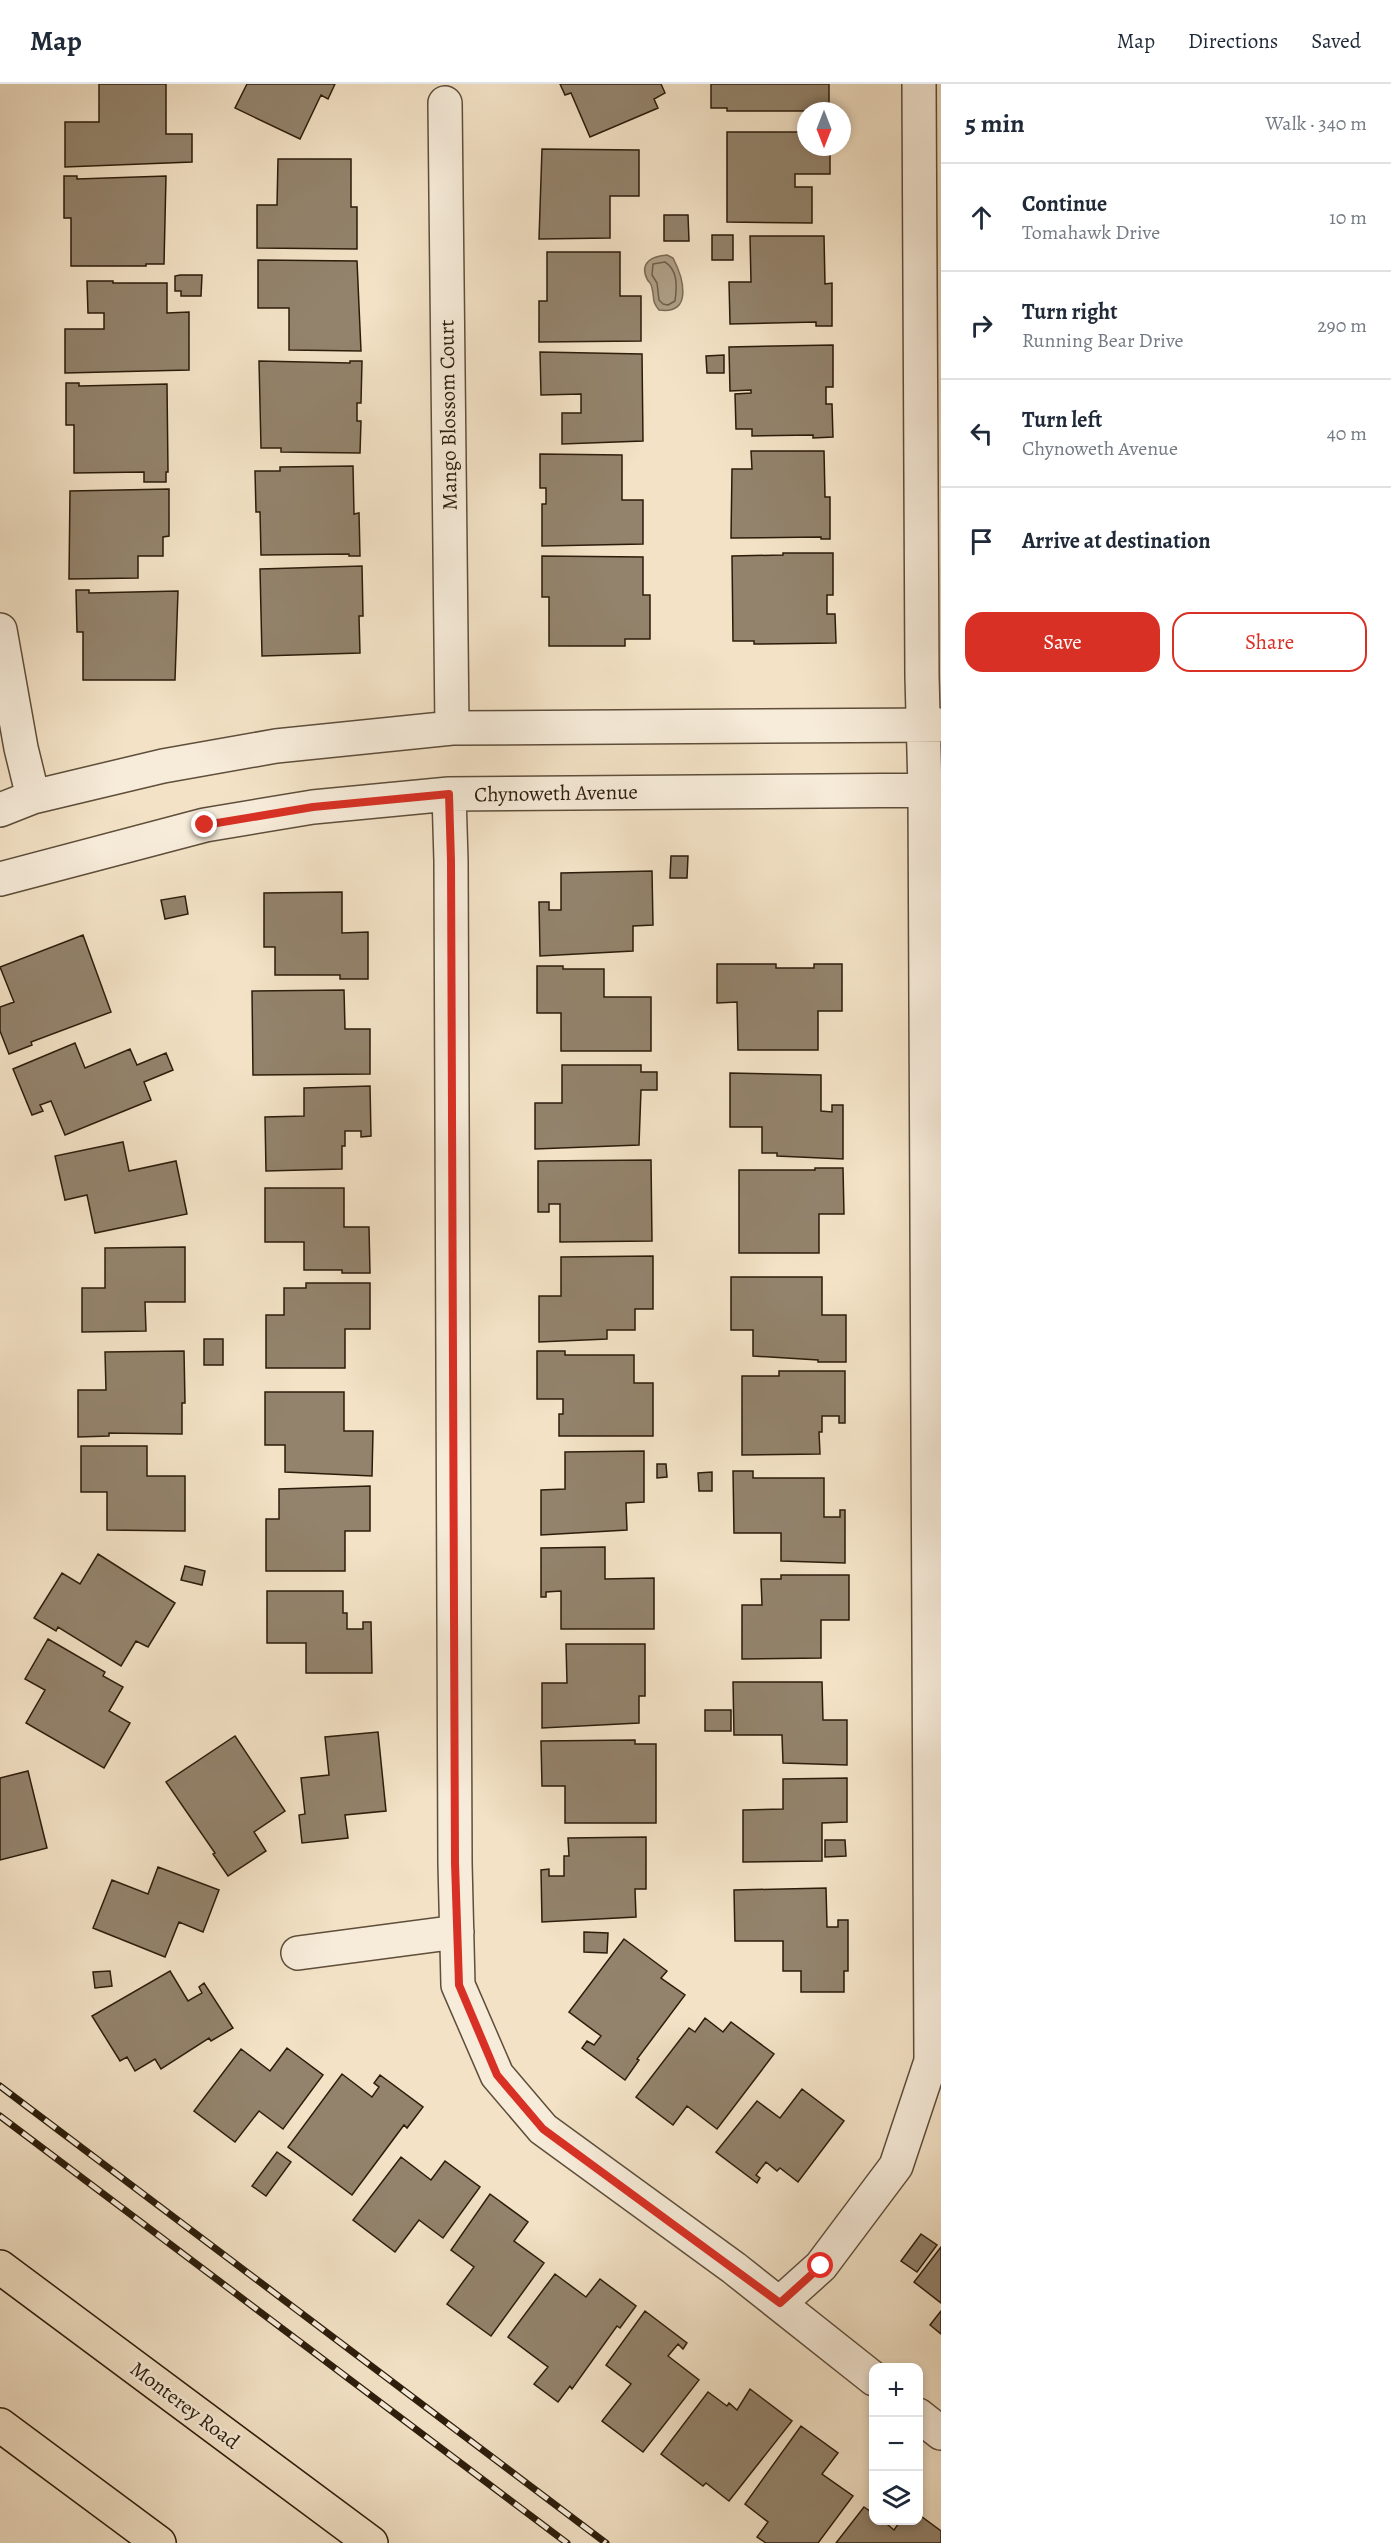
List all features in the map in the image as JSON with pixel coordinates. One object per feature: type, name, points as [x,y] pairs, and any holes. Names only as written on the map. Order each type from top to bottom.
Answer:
[{"type":"main road","name":"Monterey Road","points":[[0,2267],[371,2543]]},
{"type":"main road","points":[[0,2425],[159,2543]]},
{"type":"street","points":[[780,2303],[821,2266],[896,2166],[931,2061],[933,790],[919,84]]},
{"type":"street","name":"Mango Blossom Court","points":[[445,103],[452,728]]},
{"type":"street","points":[[0,630],[21,748],[33,797]]},
{"type":"street","points":[[0,810],[33,797],[163,765],[276,746],[452,728],[932,725]]},
{"type":"street","name":"Chynoweth Avenue","points":[[0,879],[205,825],[313,807],[449,794],[933,790]]},
{"type":"street","points":[[449,794],[459,1985],[497,2075],[543,2129],[780,2303],[869,2376]]},
{"type":"street","points":[[298,1953],[457,1932]]},
{"type":"street","points":[[921,2417],[941,2433]]},
{"type":"water","points":[[667,255],[673,258],[677,266],[683,293],[677,307],[670,310],[659,310],[654,302],[652,286],[647,279],[645,268],[652,259]]},
{"type":"building","points":[[99,84],[166,84],[166,134],[192,134],[192,162],[65,167],[65,122],[99,122]]},
{"type":"building","points":[[247,84],[335,84],[328,99],[321,95],[300,139],[235,108]]},
{"type":"building","points":[[560,84],[661,84],[665,93],[654,99],[658,108],[590,137],[571,93],[565,95]]},
{"type":"building","points":[[711,84],[829,84],[829,102],[797,102],[797,111],[727,111],[727,108],[711,108]]},
{"type":"building","points":[[727,132],[797,132],[797,156],[830,156],[830,174],[795,174],[795,187],[812,187],[812,223],[727,222]]},
{"type":"building","points":[[542,149],[639,150],[639,196],[610,196],[610,238],[539,239]]},
{"type":"building","points":[[278,159],[351,159],[351,207],[357,207],[357,249],[257,248],[257,205],[277,205]]},
{"type":"building","points":[[64,176],[77,176],[77,179],[166,176],[164,264],[71,266],[71,218],[64,218]]},
{"type":"building","points":[[664,215],[688,215],[689,241],[664,241]]},
{"type":"building","points":[[712,235],[733,235],[733,260],[712,260]]},
{"type":"building","points":[[750,236],[824,236],[825,284],[832,283],[832,326],[816,326],[816,322],[730,324],[729,282],[751,282]]},
{"type":"building","points":[[547,252],[620,252],[620,296],[641,296],[641,341],[539,342],[539,301],[547,301]]},
{"type":"building","points":[[258,260],[357,261],[361,351],[289,350],[289,308],[258,308]]},
{"type":"building","points":[[202,275],[201,296],[181,296],[181,291],[175,291],[175,276]]},
{"type":"building","points":[[87,281],[167,283],[167,313],[189,312],[189,370],[65,373],[65,329],[104,329],[104,313],[88,313]]},
{"type":"building","points":[[833,345],[833,387],[826,387],[826,404],[832,404],[833,437],[752,436],[752,429],[736,429],[735,394],[751,393],[751,390],[730,391],[729,347]]},
{"type":"building","points":[[540,352],[642,354],[643,441],[562,444],[562,413],[581,413],[581,394],[541,395]]},
{"type":"building","points":[[724,355],[724,373],[707,373],[706,356]]},
{"type":"building","points":[[259,361],[350,363],[350,361],[362,361],[361,403],[357,403],[357,421],[361,421],[360,453],[281,452],[281,448],[261,448]]},
{"type":"building","points":[[66,383],[79,383],[79,386],[167,384],[168,472],[166,472],[166,482],[144,482],[144,472],[74,473],[74,425],[66,425]]},
{"type":"building","points":[[751,451],[824,451],[825,497],[830,497],[830,539],[821,539],[821,537],[731,538],[732,469],[752,469]]},
{"type":"building","points":[[540,454],[622,455],[622,500],[643,500],[643,544],[542,546],[542,504],[546,504],[546,488],[540,488]]},
{"type":"building","points":[[353,466],[354,514],[359,513],[360,556],[349,556],[349,554],[261,555],[260,512],[256,512],[255,471],[280,471],[280,467]]},
{"type":"building","points":[[169,489],[169,536],[163,537],[163,556],[138,556],[138,578],[69,579],[70,491]]},
{"type":"building","points":[[783,553],[833,553],[833,595],[827,595],[827,614],[835,614],[836,643],[754,644],[754,641],[733,641],[732,556],[783,555]]},
{"type":"building","points":[[542,556],[643,557],[643,595],[650,595],[650,639],[625,639],[625,646],[549,646],[549,597],[542,597]]},
{"type":"building","points":[[362,566],[363,616],[359,616],[360,653],[262,656],[260,569]]},
{"type":"building","points":[[76,590],[89,590],[89,593],[178,591],[175,680],[83,680],[83,632],[77,632]]},
{"type":"building","points":[[671,856],[688,856],[687,878],[670,878]]},
{"type":"building","points":[[652,871],[653,925],[633,926],[633,951],[540,956],[539,902],[549,902],[549,910],[561,910],[561,873]]},
{"type":"building","points":[[342,892],[342,933],[368,932],[368,979],[340,979],[340,975],[275,975],[275,947],[264,947],[264,893]]},
{"type":"building","points":[[185,896],[188,914],[165,919],[161,900]]},
{"type":"building","points":[[83,935],[111,1012],[31,1042],[32,1045],[9,1054],[0,1031],[0,1007],[14,1002],[0,967]]},
{"type":"building","points":[[717,964],[776,964],[776,968],[814,968],[814,964],[842,964],[842,1011],[818,1011],[818,1050],[738,1050],[737,1002],[717,1003]]},
{"type":"building","points":[[537,966],[563,966],[563,969],[604,969],[604,997],[651,997],[651,1051],[561,1051],[561,1013],[537,1013]]},
{"type":"building","points":[[344,990],[345,1029],[370,1029],[370,1074],[253,1075],[252,991]]},
{"type":"building","points":[[75,1043],[85,1068],[130,1049],[137,1065],[166,1053],[173,1070],[144,1082],[151,1100],[65,1135],[51,1101],[40,1105],[43,1111],[32,1115],[13,1069]]},
{"type":"building","points":[[562,1065],[641,1065],[641,1072],[657,1072],[657,1090],[641,1090],[639,1145],[535,1149],[535,1103],[562,1103]]},
{"type":"building","points":[[730,1073],[821,1075],[821,1111],[832,1112],[832,1105],[843,1105],[843,1159],[777,1156],[777,1153],[762,1153],[762,1127],[730,1127]]},
{"type":"building","points":[[370,1086],[371,1136],[361,1137],[361,1131],[345,1131],[345,1146],[342,1146],[342,1169],[266,1171],[265,1117],[304,1116],[304,1088]]},
{"type":"building","points":[[123,1142],[129,1171],[176,1161],[187,1214],[95,1233],[87,1195],[65,1200],[55,1156]]},
{"type":"building","points":[[651,1160],[652,1241],[560,1242],[560,1204],[549,1204],[549,1212],[538,1212],[538,1161]]},
{"type":"building","points":[[815,1168],[843,1168],[844,1214],[819,1214],[819,1253],[739,1253],[739,1170],[815,1170]]},
{"type":"building","points":[[265,1188],[344,1188],[344,1227],[369,1227],[370,1273],[304,1270],[304,1242],[265,1242]]},
{"type":"building","points":[[185,1247],[185,1302],[145,1302],[146,1331],[82,1332],[82,1288],[105,1288],[105,1248]]},
{"type":"building","points":[[653,1256],[653,1309],[635,1309],[635,1330],[607,1330],[607,1339],[539,1342],[539,1296],[561,1296],[561,1257]]},
{"type":"building","points":[[731,1277],[822,1277],[822,1315],[846,1315],[846,1362],[818,1362],[818,1360],[753,1356],[753,1330],[731,1330]]},
{"type":"building","points":[[306,1283],[370,1283],[370,1329],[345,1329],[345,1368],[266,1368],[266,1315],[284,1315],[284,1288],[306,1288]]},
{"type":"building","points":[[204,1339],[223,1339],[223,1365],[204,1365]]},
{"type":"building","points":[[184,1351],[185,1403],[182,1403],[182,1434],[109,1433],[109,1436],[78,1437],[78,1390],[106,1390],[105,1352]]},
{"type":"building","points":[[537,1351],[565,1351],[565,1355],[634,1355],[634,1383],[653,1383],[653,1436],[559,1436],[559,1414],[563,1414],[563,1399],[537,1399]]},
{"type":"building","points":[[779,1371],[845,1371],[845,1423],[839,1423],[839,1416],[822,1416],[822,1432],[819,1432],[820,1454],[742,1455],[742,1376],[779,1376]]},
{"type":"building","points":[[265,1392],[344,1392],[344,1431],[373,1431],[372,1476],[285,1472],[285,1445],[265,1445]]},
{"type":"building","points":[[81,1446],[147,1446],[147,1476],[185,1476],[185,1531],[107,1530],[107,1492],[81,1492]]},
{"type":"building","points":[[644,1451],[644,1502],[626,1503],[627,1530],[541,1535],[541,1490],[565,1489],[565,1452]]},
{"type":"building","points":[[657,1464],[666,1464],[667,1477],[657,1478]]},
{"type":"building","points":[[733,1471],[753,1471],[753,1478],[824,1478],[824,1517],[840,1517],[840,1510],[845,1510],[845,1563],[781,1561],[781,1533],[734,1533]]},
{"type":"building","points":[[712,1472],[712,1491],[699,1491],[698,1473]]},
{"type":"building","points":[[370,1486],[370,1531],[345,1531],[345,1571],[266,1571],[266,1519],[279,1519],[279,1489]]},
{"type":"building","points":[[605,1547],[605,1579],[654,1578],[654,1629],[561,1629],[561,1591],[546,1592],[546,1597],[541,1597],[541,1548]]},
{"type":"building","points":[[98,1554],[175,1603],[148,1647],[136,1641],[121,1666],[58,1627],[56,1631],[34,1618],[62,1573],[80,1584]]},
{"type":"building","points":[[185,1566],[205,1571],[202,1585],[181,1580]]},
{"type":"building","points":[[781,1575],[849,1575],[849,1620],[821,1620],[821,1658],[742,1659],[742,1605],[762,1605],[761,1579],[781,1579]]},
{"type":"building","points":[[267,1591],[343,1591],[343,1613],[347,1613],[347,1629],[363,1629],[363,1622],[371,1622],[372,1673],[306,1673],[306,1643],[267,1643]]},
{"type":"building","points":[[48,1639],[105,1672],[103,1676],[123,1687],[109,1711],[130,1723],[104,1768],[26,1723],[45,1690],[25,1679]]},
{"type":"building","points":[[566,1644],[645,1644],[645,1696],[639,1696],[639,1723],[542,1728],[542,1683],[567,1683]]},
{"type":"building","points":[[733,1682],[822,1682],[823,1720],[847,1720],[847,1765],[783,1763],[782,1735],[734,1735]]},
{"type":"building","points":[[705,1710],[731,1710],[731,1731],[705,1731]]},
{"type":"building","points":[[378,1732],[386,1811],[345,1815],[348,1838],[302,1843],[299,1815],[305,1814],[301,1778],[329,1775],[325,1737]]},
{"type":"building","points":[[235,1736],[285,1811],[254,1832],[266,1851],[228,1876],[213,1854],[215,1853],[166,1782]]},
{"type":"building","points":[[635,1740],[635,1744],[656,1744],[656,1823],[565,1823],[565,1786],[542,1786],[541,1741]]},
{"type":"building","points":[[28,1771],[47,1848],[0,1860],[0,1778]]},
{"type":"building","points":[[847,1778],[847,1822],[822,1823],[822,1861],[743,1862],[743,1810],[783,1809],[783,1779]]},
{"type":"building","points":[[646,1837],[646,1889],[635,1889],[636,1917],[542,1922],[541,1870],[549,1869],[549,1876],[564,1876],[564,1856],[569,1856],[568,1838]]},
{"type":"building","points":[[825,1840],[845,1840],[846,1856],[825,1857]]},
{"type":"building","points":[[158,1867],[219,1890],[203,1932],[179,1922],[165,1957],[93,1928],[112,1880],[148,1894]]},
{"type":"building","points":[[826,1888],[827,1927],[838,1927],[838,1920],[848,1920],[848,1971],[844,1971],[844,1992],[801,1992],[801,1971],[783,1971],[783,1941],[735,1941],[734,1890]]},
{"type":"building","points":[[584,1932],[608,1933],[607,1953],[584,1952]]},
{"type":"building","points":[[624,1939],[667,1971],[661,1978],[685,1995],[637,2059],[639,2060],[625,2080],[582,2048],[587,2041],[594,2045],[601,2036],[569,2012]]},
{"type":"building","points":[[110,1971],[112,1986],[95,1988],[93,1972]]},
{"type":"building","points":[[170,1971],[188,2001],[202,1993],[199,1987],[204,1983],[233,2028],[211,2041],[209,2038],[161,2069],[155,2059],[135,2071],[127,2057],[120,2061],[92,2016]]},
{"type":"building","points":[[705,2018],[723,2032],[731,2022],[774,2054],[717,2129],[687,2106],[673,2125],[636,2097],[689,2028],[695,2032]]},
{"type":"building","points":[[287,2048],[323,2075],[283,2129],[259,2111],[235,2142],[194,2111],[241,2049],[270,2071]]},
{"type":"building","points":[[342,2074],[372,2097],[379,2087],[374,2083],[380,2075],[423,2107],[407,2128],[404,2125],[352,2195],[288,2147]]},
{"type":"building","points":[[802,2089],[844,2121],[798,2182],[780,2168],[777,2171],[766,2162],[756,2175],[760,2178],[757,2183],[716,2152],[757,2101],[780,2118]]},
{"type":"building","points":[[277,2152],[291,2162],[266,2196],[252,2186]]},
{"type":"building","points":[[401,2157],[431,2180],[445,2161],[480,2187],[443,2238],[419,2220],[395,2252],[353,2220]]},
{"type":"building","points":[[490,2194],[528,2222],[514,2241],[544,2263],[491,2336],[447,2304],[474,2267],[451,2250]]},
{"type":"building","points":[[921,2234],[937,2245],[917,2272],[901,2261]]},
{"type":"building","points":[[941,2247],[941,2303],[914,2282]]},
{"type":"building","points":[[555,2274],[586,2297],[600,2279],[636,2306],[620,2328],[617,2326],[572,2389],[570,2386],[558,2402],[534,2384],[548,2367],[508,2337]]},
{"type":"building","points":[[645,2311],[687,2343],[683,2349],[678,2344],[668,2356],[699,2380],[643,2452],[602,2421],[631,2384],[606,2365]]},
{"type":"building","points":[[941,2311],[941,2334],[930,2325]]},
{"type":"building","points":[[750,2389],[792,2421],[729,2501],[706,2483],[703,2486],[661,2454],[708,2392],[727,2406],[729,2403],[737,2410]]},
{"type":"building","points":[[801,2426],[838,2453],[822,2474],[853,2496],[818,2543],[766,2543],[757,2537],[768,2522],[745,2504]]},
{"type":"building","points":[[864,2507],[869,2510],[869,2525],[888,2525],[894,2530],[898,2525],[923,2525],[923,2518],[941,2531],[941,2543],[836,2543]]},
{"type":"railway","points":[[0,2086],[606,2543]]},
{"type":"railway","points":[[0,2116],[567,2543]]},
{"type":"route","points":[[205,825],[313,807],[449,794],[455,1863],[459,1985],[497,2075],[543,2129],[780,2303],[821,2266]]}]
